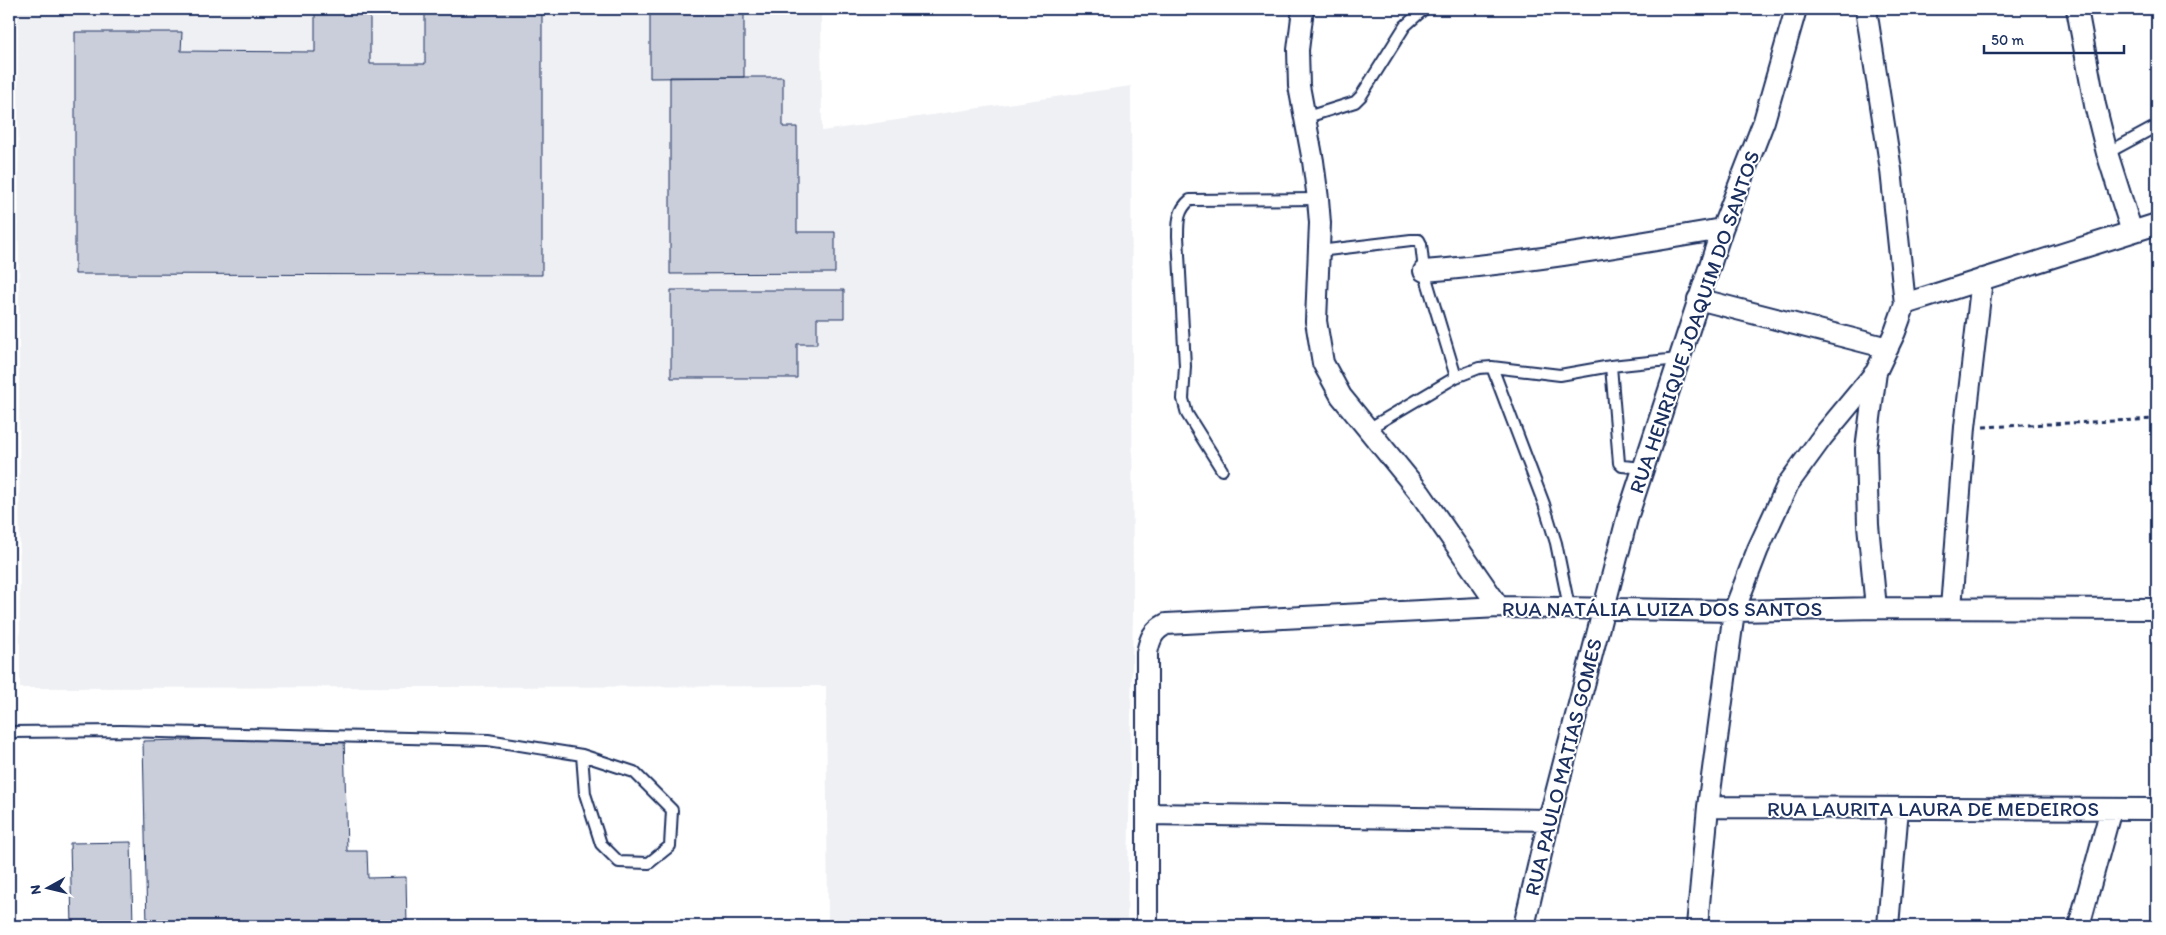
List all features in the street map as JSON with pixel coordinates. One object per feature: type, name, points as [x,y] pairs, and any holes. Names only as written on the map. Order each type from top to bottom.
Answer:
[{"type":"street","points":[[1302,9],[1298,50],[1299,86],[1318,199],[1316,321],[1323,363],[1342,396],[1420,493],[1499,607]]},
{"type":"street","name":"RUA HENRIQUE JOAQUIM DO SANTOS","points":[[1603,608],[1628,515],[1645,468],[1678,359],[1722,228],[1764,122],[1796,9]]},
{"type":"street","points":[[1697,926],[1708,807],[1734,611],[1758,549],[1788,484],[1823,436],[1876,372],[1888,348],[1905,304],[1891,170],[1866,9]]},
{"type":"street","points":[[2077,9],[2095,105],[2107,152],[2132,232]]},
{"type":"street","points":[[1905,304],[2157,224]]},
{"type":"street","points":[[1424,271],[1580,254],[1722,228]]},
{"type":"street","points":[[1951,608],[1966,428],[1982,279]]},
{"type":"street","points":[[1698,299],[1888,348]]},
{"type":"street","points":[[1876,372],[1866,449],[1868,524],[1876,608]]},
{"type":"street","name":"RUA NATÁLIA LUIZA DOS SANTOS","points":[[1148,814],[1148,653],[1153,632],[1166,624],[1499,607],[1734,611],[1876,608],[2157,609]]},
{"type":"street","name":"RUA PAULO MATIAS GOMES","points":[[1524,926],[1603,608]]},
{"type":"street","name":"RUA LAURITA LAURA DE MEDEIROS","points":[[1708,807],[2157,810]]},
{"type":"street","points":[[1888,926],[1898,808]]},
{"type":"street","points":[[2079,926],[2111,809]]},
{"type":"street","points":[[1147,926],[1148,814],[1549,820]]},
{"type":"lane","points":[[1304,118],[1355,102],[1361,96],[1405,26],[1424,9]]},
{"type":"lane","points":[[2107,152],[2157,126]]},
{"type":"lane","points":[[1222,470],[1187,414],[1183,399],[1185,366],[1178,218],[1181,210],[1190,200],[1318,199]]},
{"type":"lane","points":[[1318,251],[1417,240],[1421,244],[1424,271],[1456,377]]},
{"type":"lane","points":[[1368,430],[1456,377],[1479,368],[1492,367],[1560,375],[1610,366],[1678,359]]},
{"type":"lane","points":[[1610,366],[1618,463],[1622,466],[1645,468]]},
{"type":"lane","points":[[1492,367],[1544,504],[1556,543],[1569,607]]},
{"type":"lane","points":[[9,732],[131,732],[488,740],[582,755],[634,772],[672,810],[670,846],[649,863],[619,862],[601,844],[585,794],[582,755]]},
{"type":"path","points":[[1966,428],[2157,419]]},
{"type":"shaded area","points":[[18,9],[821,9],[822,131],[1131,86],[1133,612],[1127,926],[828,926],[826,686],[20,688]]},
{"type":"building","points":[[315,9],[370,9],[370,64],[425,64],[425,9],[542,9],[542,275],[75,274],[75,32],[182,32],[181,51],[315,52]]},
{"type":"building","points":[[650,9],[744,9],[744,77],[650,78]]},
{"type":"building","points":[[670,77],[783,77],[783,127],[797,127],[797,232],[835,232],[835,273],[670,274]]},
{"type":"building","points":[[671,290],[844,290],[844,318],[817,318],[817,344],[797,344],[797,378],[671,378]]},
{"type":"building","points":[[344,736],[347,851],[367,851],[368,878],[406,877],[407,926],[147,926],[143,741]]},
{"type":"building","points":[[131,842],[133,926],[72,926],[70,843]]}]
